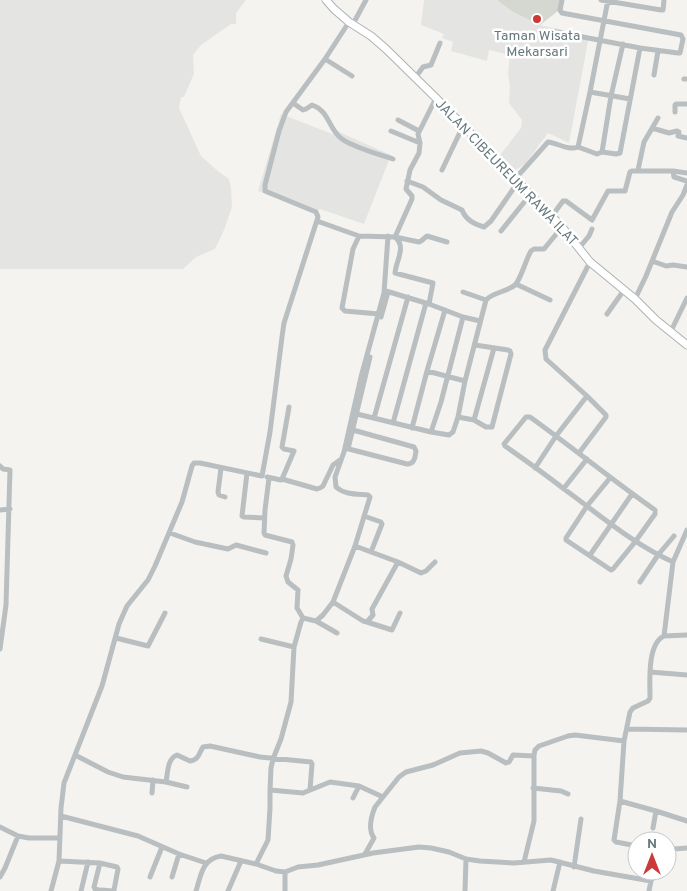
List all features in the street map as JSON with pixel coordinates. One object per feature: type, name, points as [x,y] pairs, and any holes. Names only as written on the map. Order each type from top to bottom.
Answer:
[{"type":"street","name":"JALAN CIBEUREUM RAWA ILAT","points":[[326,0],[351,23],[371,36],[436,98],[552,216],[590,262],[687,345]]},
{"type":"street","points":[[262,476],[270,432],[284,323],[318,216],[316,212],[265,190],[286,112],[366,0]]},
{"type":"street","points":[[552,31],[640,48],[680,53],[683,39],[681,35],[562,12],[560,10],[562,0]]},
{"type":"street","points":[[578,148],[604,20],[606,0],[663,10],[664,0]]},
{"type":"street","points":[[415,78],[423,66],[431,65],[440,43]]},
{"type":"street","points":[[602,152],[611,96],[623,44]]},
{"type":"street","points":[[407,181],[423,187],[441,200],[462,210],[464,216],[470,221],[484,226],[491,220],[517,181],[548,142],[597,154],[602,152],[620,153],[640,48]]},
{"type":"street","points":[[654,75],[658,51]]},
{"type":"street","points":[[325,59],[352,76]]},
{"type":"street","points":[[590,92],[630,99]]},
{"type":"street","points":[[395,236],[412,199],[412,196],[406,190],[407,181],[414,162],[419,155],[419,130],[436,98]]},
{"type":"street","points":[[293,103],[303,110],[312,105],[315,106],[326,114],[334,132],[342,139],[393,159]]},
{"type":"street","points":[[675,112],[676,104],[687,104]]},
{"type":"street","points":[[638,170],[644,142],[658,118]]},
{"type":"street","points":[[398,120],[419,130]]},
{"type":"street","points":[[442,170],[463,126]]},
{"type":"street","points":[[652,128],[669,133],[677,131],[679,132],[678,136],[687,138]]},
{"type":"street","points":[[391,131],[420,143]]},
{"type":"street","points":[[552,216],[563,201],[566,200],[592,220],[608,191],[625,191],[630,172],[634,170],[687,173]]},
{"type":"street","points":[[635,299],[672,212],[685,196],[687,186],[674,177],[673,171]]},
{"type":"street","points":[[501,231],[530,195]]},
{"type":"street","points":[[317,221],[359,236],[395,236],[419,242],[426,236],[447,242]]},
{"type":"street","points":[[357,414],[431,432],[449,435],[453,432],[486,300],[516,284],[531,251],[534,249],[544,249],[562,227]]},
{"type":"street","points":[[579,248],[592,229]]},
{"type":"street","points":[[359,236],[353,249],[342,308],[345,311],[378,314]]},
{"type":"street","points":[[316,621],[329,609],[333,602],[355,546],[370,497],[368,495],[346,493],[336,487],[335,477],[353,430],[386,291],[388,236]]},
{"type":"street","points":[[394,423],[434,284],[432,281],[395,273],[401,251],[400,243],[395,236]]},
{"type":"street","points":[[652,261],[666,266],[687,267]]},
{"type":"street","points":[[579,453],[606,417],[587,396],[546,359],[545,350],[590,262]]},
{"type":"street","points":[[516,284],[550,300]]},
{"type":"street","points":[[607,314],[624,290]]},
{"type":"street","points":[[346,448],[361,377],[386,291]]},
{"type":"street","points":[[386,291],[480,321]]},
{"type":"street","points":[[463,292],[486,300]]},
{"type":"street","points":[[374,418],[408,297]]},
{"type":"street","points":[[671,331],[687,298]]},
{"type":"street","points":[[412,428],[445,310]]},
{"type":"street","points":[[431,432],[463,317]]},
{"type":"street","points":[[458,416],[474,420],[486,427],[492,427],[511,354],[508,350],[475,345]]},
{"type":"street","points":[[474,420],[494,348]]},
{"type":"street","points":[[427,371],[465,380]]},
{"type":"street","points":[[535,468],[556,436],[587,396]]},
{"type":"street","points":[[282,480],[294,452],[282,447],[289,407]]},
{"type":"street","points":[[610,478],[587,506],[566,540],[609,570],[613,570],[635,542],[656,514],[656,512],[610,478],[587,458],[528,416],[504,444],[505,446],[564,488],[587,506],[635,542],[658,556],[673,562]]},
{"type":"street","points":[[346,448],[407,464],[414,462],[416,452],[414,447],[353,430]]},
{"type":"street","points":[[564,488],[587,458]]},
{"type":"street","points":[[51,891],[59,861],[62,789],[102,686],[119,624],[127,606],[148,580],[170,533],[194,463],[197,462],[320,488],[323,486],[333,465],[341,459]]},
{"type":"street","points":[[0,466],[3,470],[10,470],[6,604],[0,649]]},
{"type":"street","points":[[221,468],[218,492],[219,495],[225,496]]},
{"type":"street","points":[[247,473],[242,516],[264,518]]},
{"type":"street","points":[[269,478],[264,533],[265,535],[292,542],[291,559],[286,576],[288,582],[298,590],[297,608],[303,618],[316,621],[337,633]]},
{"type":"street","points":[[590,555],[632,494]]},
{"type":"street","points":[[0,510],[10,509]]},
{"type":"street","points":[[364,516],[382,524],[371,552]]},
{"type":"street","points":[[664,636],[673,562],[687,530]]},
{"type":"street","points":[[170,533],[203,544],[228,549],[236,545],[266,553]]},
{"type":"street","points":[[640,582],[674,536]]},
{"type":"street","points":[[355,546],[421,573],[426,571],[435,562]]},
{"type":"street","points":[[367,622],[373,615],[372,609],[398,562]]},
{"type":"street","points":[[333,602],[363,621],[390,630],[392,630],[400,613]]},
{"type":"street","points":[[116,638],[148,646],[166,613]]},
{"type":"street","points":[[256,864],[268,840],[273,759],[281,739],[291,702],[294,647],[303,618]]},
{"type":"street","points":[[627,844],[614,840],[620,801],[624,741],[630,712],[633,708],[648,701],[650,698],[650,672],[655,644],[664,636],[687,635]]},
{"type":"street","points":[[261,639],[294,647]]},
{"type":"street","points":[[650,672],[687,675]]},
{"type":"street","points":[[627,729],[687,730]]},
{"type":"street","points":[[524,862],[534,821],[535,750],[540,746],[568,736],[624,741]]},
{"type":"street","points":[[166,782],[170,761],[173,756],[177,755],[193,761],[197,759],[201,750],[206,746],[210,746],[273,759],[311,762],[310,790]]},
{"type":"street","points":[[365,854],[374,838],[370,832],[375,807],[399,777],[406,772],[433,765],[460,753],[488,752],[506,763],[509,762],[513,755],[534,756]]},
{"type":"street","points":[[75,755],[108,772],[124,777],[154,780],[187,787]]},
{"type":"street","points":[[152,793],[154,780]]},
{"type":"street","points":[[270,790],[303,793],[330,782],[359,786],[383,798]]},
{"type":"street","points":[[353,798],[359,786]]},
{"type":"street","points":[[533,788],[560,791],[568,794]]},
{"type":"street","points":[[620,801],[687,821]]},
{"type":"street","points":[[653,828],[656,811]]},
{"type":"street","points":[[61,816],[138,836],[179,854],[206,863]]},
{"type":"street","points":[[574,867],[581,819]]},
{"type":"street","points":[[0,827],[18,836],[59,838]]},
{"type":"street","points":[[0,877],[18,836]]},
{"type":"street","points":[[150,877],[162,847]]},
{"type":"street","points":[[196,891],[206,863],[215,857],[221,856],[285,872],[298,866],[318,865],[365,854],[425,847],[449,852],[466,859],[498,863],[550,860],[574,867],[627,877]]},
{"type":"street","points":[[172,877],[179,854]]},
{"type":"street","points":[[465,891],[466,859]]},
{"type":"street","points":[[59,861],[100,863],[117,867],[114,890],[112,891],[94,889],[100,863]]},
{"type":"street","points":[[228,891],[241,861]]},
{"type":"street","points":[[81,891],[88,862]]},
{"type":"street","points":[[554,891],[560,862]]},
{"type":"street","points":[[285,872],[285,891]]},
{"type":"street","points":[[649,891],[650,881]]},
{"type":"shaded area","points":[[0,0],[246,0],[236,13],[236,24],[231,24],[201,45],[193,55],[194,74],[184,97],[181,97],[179,108],[201,156],[229,179],[232,207],[215,249],[196,257],[183,269],[0,269]]},
{"type":"shaded area","points":[[424,0],[497,0],[513,12],[540,25],[589,36],[569,143],[548,133],[526,163],[516,170],[500,155],[521,128],[522,120],[509,103],[510,86],[508,74],[510,55],[489,50],[487,61],[451,51],[453,42],[442,38],[444,34],[421,25]]},
{"type":"shaded area","name":"Taman Wisata Mekarsari","points":[[497,0],[560,0],[558,11],[540,25],[513,12]]},
{"type":"shaded area","points":[[281,114],[335,135],[337,131],[391,155],[364,224],[320,209],[315,212],[258,191]]},
{"type":"place","name":"Taman Wisata Mekarsari","points":[[537,19]]}]
